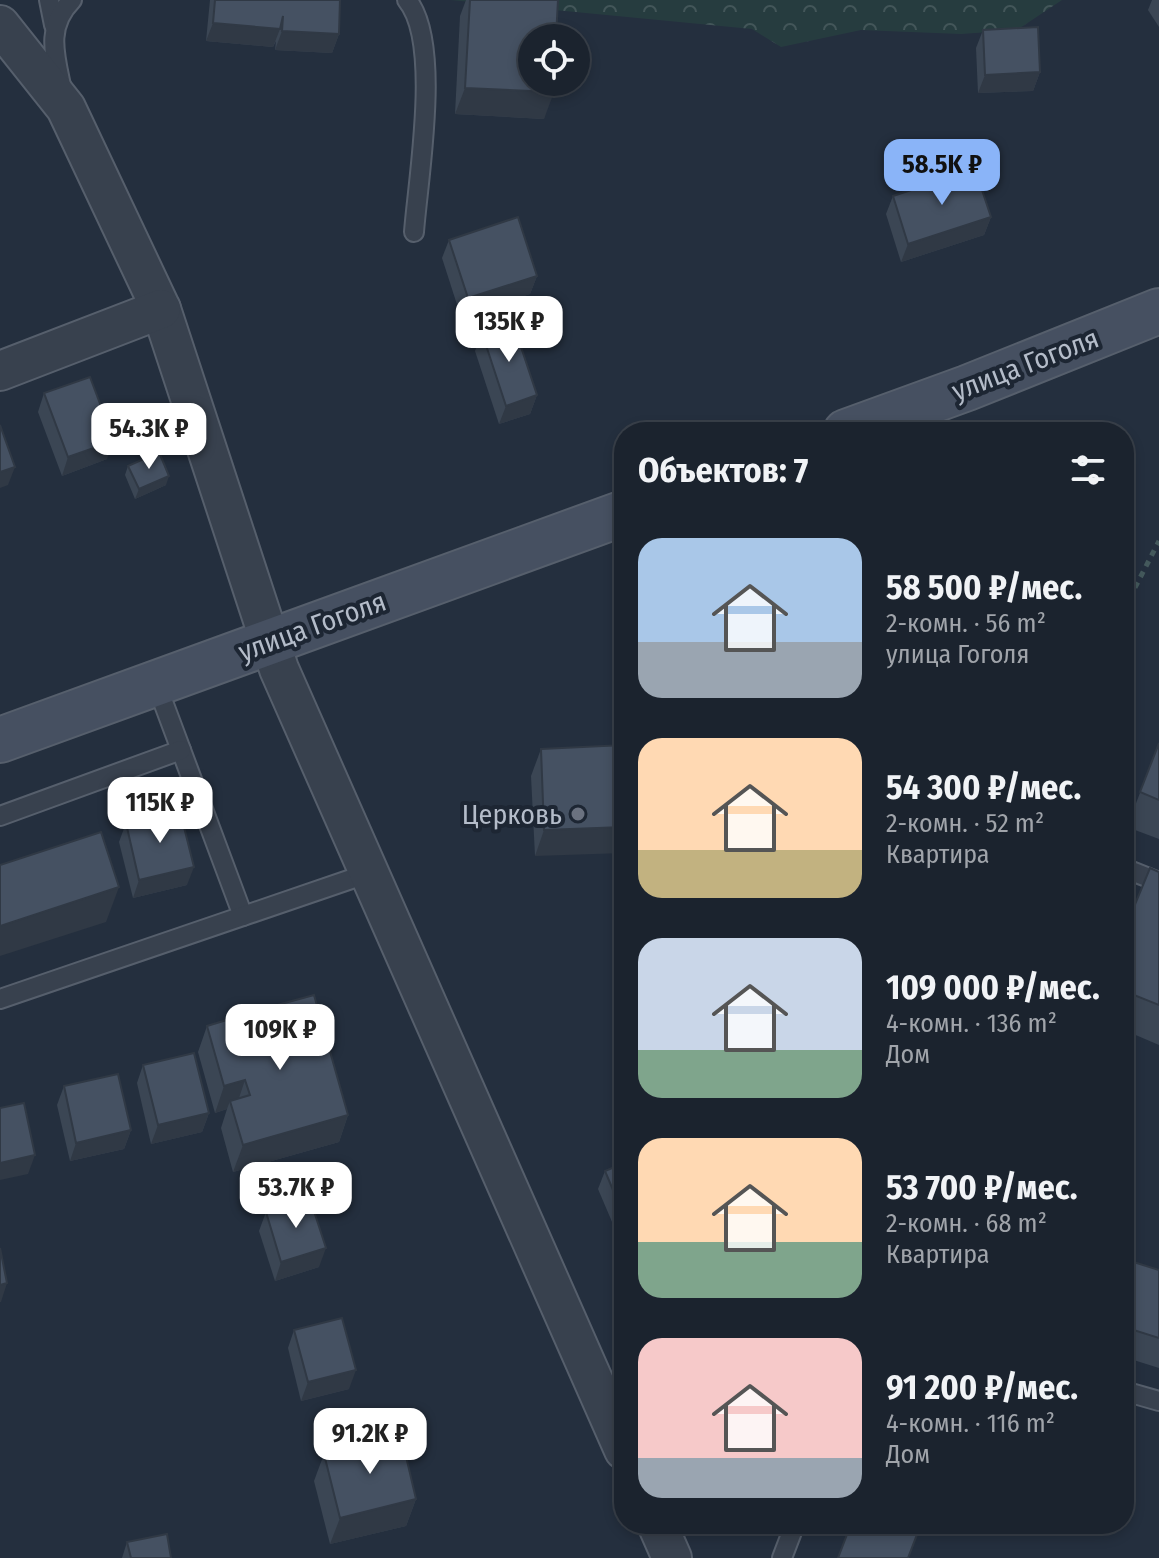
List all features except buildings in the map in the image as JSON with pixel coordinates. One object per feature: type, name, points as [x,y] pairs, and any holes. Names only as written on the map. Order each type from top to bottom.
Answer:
[{"type":"main road","name":"улица Гоголя","points":[[874,422],[1159,311]]},
{"type":"main road","name":"улица Гоголя","points":[[0,740],[614,517]]},
{"type":"street","points":[[0,25],[66,108],[161,309],[279,669],[614,1427]]},
{"type":"street","points":[[0,371],[161,309]]},
{"type":"street","points":[[661,1534],[672,1558]]},
{"type":"lane","points":[[49,0],[56,60],[66,108]]},
{"type":"lane","points":[[54,25],[72,0]]},
{"type":"lane","points":[[407,0],[421,32],[427,72],[414,232]]},
{"type":"lane","points":[[156,683],[243,916]]},
{"type":"lane","points":[[0,816],[181,750]]},
{"type":"lane","points":[[1134,872],[1159,882]]},
{"type":"lane","points":[[0,999],[369,873]]},
{"type":"lane","points":[[1134,1394],[1159,1401]]},
{"type":"lane","points":[[782,1558],[791,1534]]},
{"type":"path","points":[[1134,590],[1159,541]]},
{"type":"green space","points":[[451,0],[1062,0],[1017,30],[961,34],[861,30],[781,47],[752,29]]},
{"type":"place","name":"Церковь","points":[[578,814]]}]
